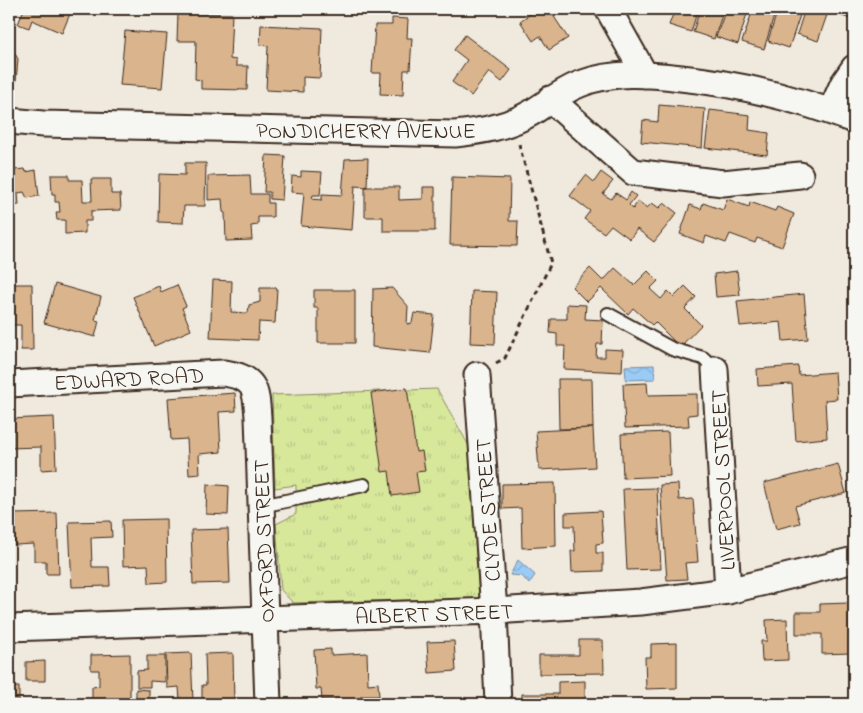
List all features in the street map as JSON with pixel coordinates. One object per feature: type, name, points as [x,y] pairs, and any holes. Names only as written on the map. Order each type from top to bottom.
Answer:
[{"type":"street","points":[[608,9],[645,75]]},
{"type":"street","points":[[831,111],[843,84],[854,68]]},
{"type":"street","name":"PONDICHERRY AVENUE","points":[[9,121],[43,124],[455,134],[488,130],[513,122],[579,84],[626,74],[730,84],[783,96],[854,120]]},
{"type":"street","points":[[550,99],[633,172],[723,183],[800,175]]},
{"type":"street","name":"LIVERPOOL STREET","points":[[716,368],[728,591]]},
{"type":"street","name":"EDWARD ROAD","points":[[9,384],[223,374],[237,375],[248,380]]},
{"type":"street","name":"CLYDE STREET","points":[[477,375],[494,611],[498,704]]},
{"type":"street","name":"OXFORD STREET","points":[[248,380],[256,393],[257,400],[268,704]]},
{"type":"street","name":"ALBERT STREET","points":[[9,628],[494,611],[642,602],[728,591],[854,560]]},
{"type":"lane","points":[[608,314],[672,348],[703,358],[716,368]]},
{"type":"lane","points":[[261,506],[364,485]]},
{"type":"path","points":[[477,375],[505,358],[551,262],[513,122]]},
{"type":"green space","points":[[437,389],[469,446],[479,598],[293,603],[281,590],[276,524],[296,514],[296,485],[275,488],[272,395]]},
{"type":"water","points":[[654,365],[655,379],[626,380],[625,366]]},
{"type":"water","points":[[518,560],[535,575],[529,584],[522,576],[510,575]]},
{"type":"building","points":[[24,9],[72,9],[62,33],[32,20],[29,28],[18,24]]},
{"type":"building","points":[[531,9],[549,9],[568,38],[549,50],[540,36],[533,41],[520,21],[533,12]]},
{"type":"building","points":[[660,9],[674,9],[673,13]]},
{"type":"building","points":[[675,9],[698,9],[691,32],[669,25]]},
{"type":"building","points":[[700,9],[724,9],[714,39],[693,32]]},
{"type":"building","points":[[726,9],[748,10],[738,44],[716,37]]},
{"type":"building","points":[[753,9],[774,16],[764,49],[742,42]]},
{"type":"building","points":[[778,9],[800,15],[789,48],[768,41]]},
{"type":"building","points":[[805,9],[829,9],[818,41],[797,34]]},
{"type":"building","points":[[831,9],[854,9],[851,19],[830,12]]},
{"type":"building","points":[[178,13],[232,14],[230,59],[236,60],[236,66],[248,66],[247,90],[201,89],[201,80],[195,79],[196,41],[177,41]]},
{"type":"building","points":[[392,18],[408,19],[407,38],[412,38],[410,70],[404,70],[403,95],[380,94],[381,73],[372,73],[375,25],[392,25]]},
{"type":"building","points":[[261,25],[322,28],[320,78],[303,77],[303,92],[266,90],[268,46],[260,45]]},
{"type":"building","points":[[125,31],[167,34],[162,88],[120,85]]},
{"type":"building","points":[[465,35],[511,70],[502,82],[489,72],[471,96],[452,82],[467,60],[454,50]]},
{"type":"building","points":[[9,43],[18,59],[16,82],[9,81]]},
{"type":"building","points":[[659,105],[705,109],[702,148],[641,142],[643,120],[658,122]]},
{"type":"building","points":[[710,110],[750,115],[749,130],[769,133],[767,155],[705,148]]},
{"type":"building","points":[[266,155],[285,156],[282,200],[270,199],[270,192],[264,192]]},
{"type":"building","points":[[368,158],[367,187],[355,186],[352,230],[301,226],[304,193],[291,192],[292,176],[301,177],[301,171],[322,172],[320,195],[313,195],[312,199],[322,200],[322,194],[342,195],[345,159]]},
{"type":"building","points":[[185,163],[206,163],[205,206],[184,206],[183,223],[158,222],[159,174],[185,175]]},
{"type":"building","points":[[25,169],[26,172],[36,170],[39,196],[27,198],[24,192],[18,193],[19,205],[11,206],[12,218],[9,218],[9,181],[12,181],[14,170]]},
{"type":"building","points":[[601,172],[613,181],[603,194],[611,199],[616,193],[626,200],[631,192],[636,196],[629,205],[633,209],[638,201],[647,208],[652,203],[659,208],[664,203],[677,213],[654,242],[637,229],[630,239],[611,225],[604,233],[584,219],[590,211],[570,196],[586,175],[594,182]]},
{"type":"building","points":[[51,175],[69,175],[69,180],[82,180],[83,201],[92,201],[91,179],[111,179],[111,194],[120,194],[121,210],[91,211],[91,221],[85,221],[85,233],[65,234],[65,220],[57,220],[56,212],[60,212],[59,202],[55,202],[55,194],[52,194]]},
{"type":"building","points":[[250,175],[251,194],[268,194],[268,203],[273,203],[273,217],[258,217],[258,225],[251,226],[252,240],[226,241],[225,213],[223,212],[222,199],[208,200],[208,176]]},
{"type":"building","points":[[452,177],[510,179],[509,221],[518,221],[517,246],[450,245]]},
{"type":"building","points":[[365,187],[399,187],[399,200],[423,199],[423,187],[435,187],[435,231],[383,231],[383,217],[365,217]]},
{"type":"building","points":[[727,199],[749,207],[750,202],[775,211],[777,207],[794,214],[782,247],[757,238],[755,243],[730,234],[726,243],[706,236],[704,243],[680,234],[690,205],[701,209],[703,203],[723,210]]},
{"type":"building","points":[[590,268],[603,281],[615,268],[634,285],[648,271],[658,281],[650,289],[661,299],[668,291],[674,297],[685,286],[696,297],[685,309],[701,325],[680,347],[655,322],[652,325],[633,308],[628,314],[601,288],[587,302],[572,287]]},
{"type":"building","points":[[737,271],[740,295],[716,297],[714,274]]},
{"type":"building","points":[[9,277],[11,277],[11,284],[32,284],[33,350],[21,350],[21,325],[9,325]]},
{"type":"building","points":[[213,280],[232,281],[231,312],[248,313],[249,305],[260,302],[260,288],[277,288],[275,323],[259,322],[258,340],[210,338]]},
{"type":"building","points":[[55,284],[101,297],[95,320],[99,321],[95,337],[44,323]]},
{"type":"building","points":[[177,285],[186,306],[182,308],[191,330],[154,346],[133,297],[159,286],[161,292]]},
{"type":"building","points":[[392,288],[408,306],[407,324],[412,323],[414,313],[434,315],[430,353],[372,347],[373,289]]},
{"type":"building","points":[[314,290],[355,290],[355,343],[318,343],[318,308],[314,308]]},
{"type":"building","points":[[472,291],[497,292],[495,344],[470,343]]},
{"type":"building","points":[[804,294],[808,339],[783,341],[781,322],[740,326],[737,301]]},
{"type":"building","points":[[567,304],[586,305],[585,319],[603,320],[602,344],[597,344],[596,357],[605,357],[605,349],[623,350],[622,372],[564,369],[565,346],[557,346],[557,334],[550,333],[551,319],[567,319]]},
{"type":"building","points":[[798,366],[799,375],[835,372],[837,399],[825,400],[827,438],[796,441],[792,384],[758,386],[757,369]]},
{"type":"building","points":[[558,379],[592,379],[593,428],[559,429]]},
{"type":"building","points":[[647,383],[648,395],[697,394],[697,414],[688,415],[689,426],[625,428],[623,384]]},
{"type":"building","points":[[407,388],[416,452],[422,451],[425,471],[416,472],[419,492],[392,496],[389,471],[382,472],[371,393]]},
{"type":"building","points":[[235,393],[236,411],[219,412],[221,452],[199,454],[200,474],[189,475],[187,439],[171,440],[168,398]]},
{"type":"building","points":[[54,417],[56,469],[41,470],[41,447],[9,448],[9,419]]},
{"type":"building","points":[[593,428],[595,467],[539,470],[536,431]]},
{"type":"building","points":[[668,432],[670,476],[623,478],[621,434]]},
{"type":"building","points":[[838,464],[846,493],[795,506],[800,523],[776,529],[764,483]]},
{"type":"building","points":[[555,483],[556,546],[522,548],[521,508],[502,509],[502,484]]},
{"type":"building","points":[[207,484],[229,486],[228,515],[206,514]]},
{"type":"building","points":[[678,484],[679,500],[693,499],[698,562],[685,563],[687,579],[667,580],[660,485]]},
{"type":"building","points":[[657,488],[661,569],[627,570],[623,489]]},
{"type":"building","points":[[601,511],[603,543],[596,544],[596,553],[603,553],[603,571],[572,572],[571,551],[575,551],[574,526],[565,526],[565,513]]},
{"type":"building","points":[[57,513],[59,574],[46,574],[46,561],[34,561],[34,544],[15,545],[14,514]]},
{"type":"building","points":[[166,519],[167,582],[149,583],[148,565],[123,566],[122,520]]},
{"type":"building","points":[[111,521],[112,537],[91,538],[92,567],[109,567],[110,586],[72,587],[69,522]]},
{"type":"building","points":[[228,529],[230,583],[193,584],[191,530]]},
{"type":"building","points":[[849,603],[850,653],[822,654],[822,634],[796,634],[796,612],[820,612],[820,604]]},
{"type":"building","points":[[787,619],[788,660],[762,661],[761,641],[767,641],[766,620]]},
{"type":"building","points":[[579,640],[603,640],[604,673],[539,674],[539,655],[579,655]]},
{"type":"building","points":[[454,641],[456,671],[429,673],[427,642]]},
{"type":"building","points":[[677,643],[677,688],[646,689],[645,657],[651,657],[651,644]]},
{"type":"building","points":[[331,649],[331,655],[367,653],[368,684],[378,683],[379,696],[361,696],[361,704],[342,704],[342,700],[322,700],[321,689],[316,689],[314,650]]},
{"type":"building","points":[[191,653],[193,701],[180,701],[179,687],[167,688],[166,654]]},
{"type":"building","points":[[233,653],[234,704],[202,704],[202,685],[206,685],[205,654]]},
{"type":"building","points":[[130,654],[130,704],[92,704],[92,687],[99,686],[99,670],[91,670],[91,655]]},
{"type":"building","points":[[147,656],[165,656],[165,682],[150,681],[150,687],[137,687],[137,671],[147,670]]},
{"type":"building","points":[[45,661],[45,681],[26,681],[26,662]]},
{"type":"building","points":[[585,681],[585,704],[522,704],[522,694],[558,694],[558,682]]},
{"type":"building","points":[[9,687],[19,687],[19,704],[9,704]]},
{"type":"building","points":[[136,689],[149,690],[149,704],[136,704]]},
{"type":"building","points":[[810,700],[811,704],[782,704],[782,701]]}]
